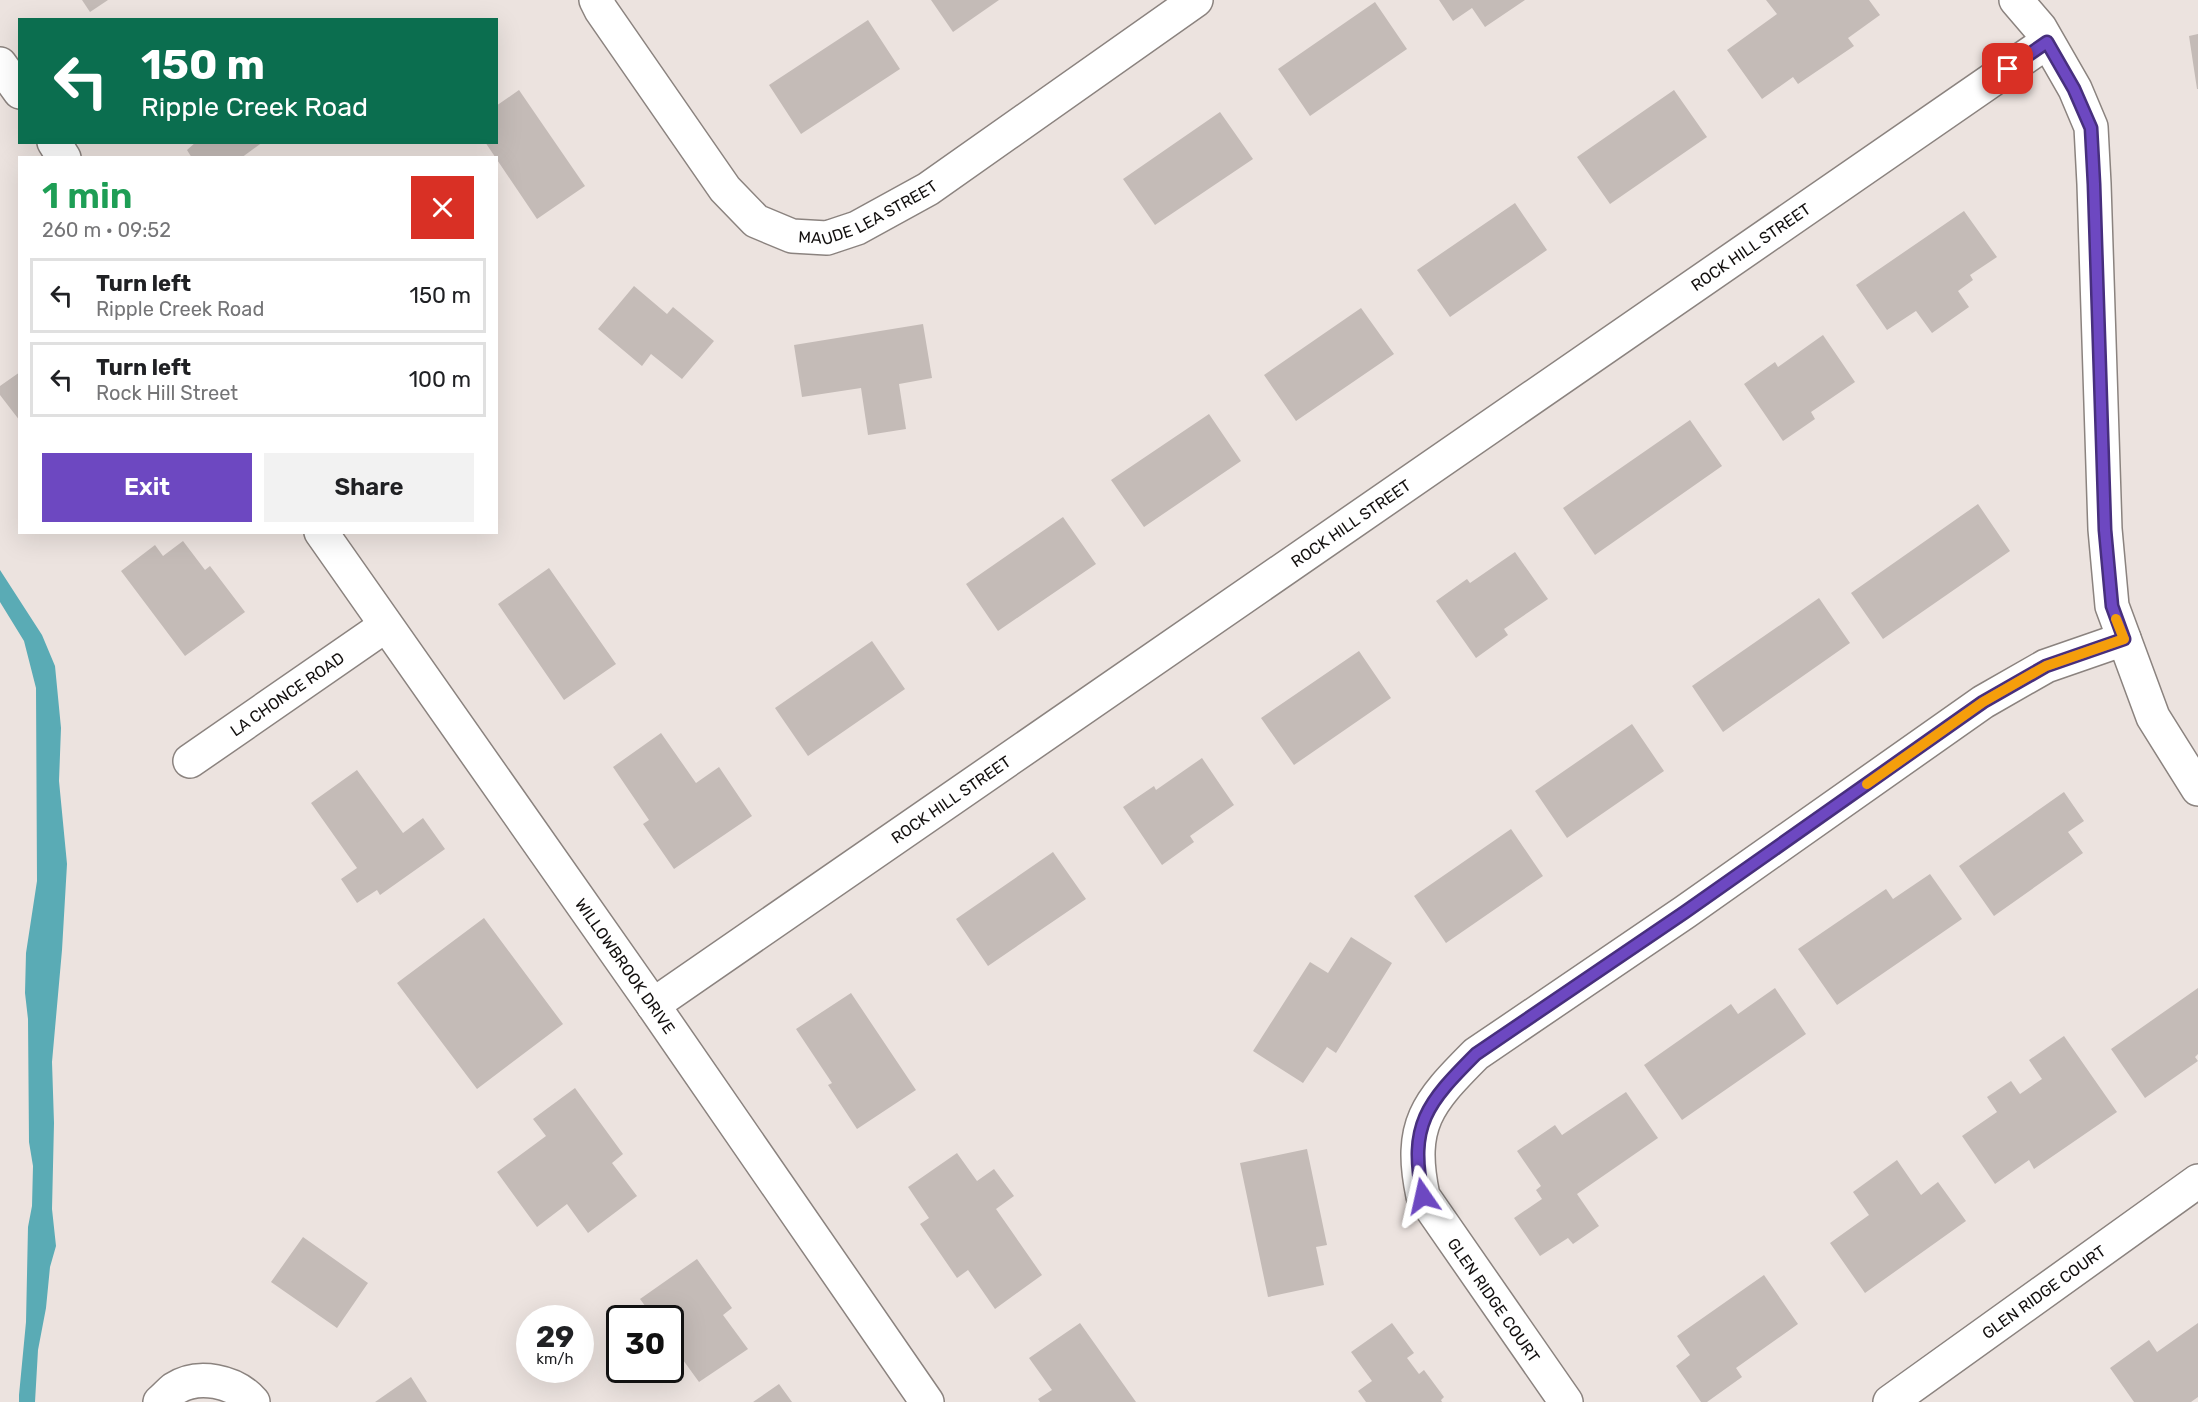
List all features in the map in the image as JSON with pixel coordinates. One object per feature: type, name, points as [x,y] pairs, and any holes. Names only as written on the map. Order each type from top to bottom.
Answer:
[{"type":"street","name":"MAUDE LEA STREET","points":[[596,0],[607,20],[725,189],[748,213],[756,221],[792,237],[827,238],[857,228],[928,189],[1196,0]]},
{"type":"street","points":[[2016,0],[2040,28],[2074,89],[2091,128],[2105,530],[2112,606],[2153,717],[2198,789]]},
{"type":"street","name":"ROCK HILL STREET","points":[[653,1005],[2047,42]]},
{"type":"street","points":[[0,64],[18,89]]},
{"type":"street","name":"WILLOWBROOK DRIVE","points":[[322,534],[653,1005],[927,1402]]},
{"type":"street","name":"LA CHONCE ROAD","points":[[190,761],[385,626]]},
{"type":"street","name":"GLEN RIDGE COURT","points":[[1566,1402],[1423,1196],[1417,1168],[1419,1139],[1426,1111],[1448,1081],[1476,1054],[1685,912],[1983,702],[2046,666],[2124,639]]},
{"type":"street","name":"GLEN RIDGE COURT","points":[[1890,1402],[2198,1181]]},
{"type":"street","points":[[160,1402],[176,1388],[200,1381],[224,1383],[246,1394],[253,1402]]},
{"type":"water","points":[[0,570],[42,635],[55,666],[61,728],[59,781],[67,864],[52,1062],[54,1123],[52,1209],[56,1246],[50,1267],[46,1308],[38,1350],[35,1402],[19,1402],[19,1395],[26,1322],[28,1227],[32,1206],[33,1166],[29,1142],[28,1019],[25,993],[26,953],[37,881],[36,688],[24,641],[0,602]]},
{"type":"building","points":[[82,0],[108,0],[90,12]]},
{"type":"building","points":[[931,0],[999,0],[953,32]]},
{"type":"building","points":[[1439,0],[1525,0],[1485,27],[1472,8],[1453,21]]},
{"type":"building","points":[[1766,0],[1869,0],[1880,15],[1848,38],[1854,46],[1798,84],[1793,77],[1762,99],[1727,50],[1777,14]]},
{"type":"building","points":[[1375,2],[1407,49],[1310,116],[1278,69]]},
{"type":"building","points":[[868,20],[900,69],[801,134],[769,85]]},
{"type":"building","points":[[2198,34],[2198,89],[2197,89],[2189,36]]},
{"type":"building","points":[[519,90],[585,186],[537,219],[498,161],[498,156],[494,156],[486,144],[498,144],[498,105]]},
{"type":"building","points":[[1674,90],[1707,137],[1610,204],[1577,157]]},
{"type":"building","points":[[1220,112],[1253,159],[1155,225],[1123,179]]},
{"type":"building","points":[[194,144],[260,144],[244,156],[191,156],[187,150]]},
{"type":"building","points":[[1515,203],[1547,250],[1450,317],[1417,270]]},
{"type":"building","points":[[1964,211],[1997,257],[1970,275],[1973,280],[1958,291],[1969,307],[1932,333],[1916,311],[1887,330],[1856,285]]},
{"type":"building","points":[[634,286],[667,314],[673,307],[714,341],[682,379],[651,354],[642,366],[598,329]]},
{"type":"building","points":[[1361,308],[1394,354],[1296,421],[1264,375]]},
{"type":"building","points":[[923,324],[932,378],[899,384],[906,429],[868,435],[861,388],[802,397],[794,345]]},
{"type":"building","points":[[1823,335],[1855,382],[1811,412],[1815,419],[1783,441],[1744,384],[1775,362],[1778,367]]},
{"type":"building","points":[[18,373],[18,418],[0,395],[0,386]]},
{"type":"building","points":[[1209,414],[1241,461],[1144,527],[1111,480]]},
{"type":"building","points":[[1690,420],[1722,466],[1595,555],[1563,508]]},
{"type":"building","points":[[1978,504],[2010,551],[1883,639],[1851,593]]},
{"type":"building","points":[[1063,517],[1096,564],[998,631],[966,584]]},
{"type":"building","points":[[183,541],[205,570],[210,566],[245,612],[185,656],[121,571],[155,545],[163,556]]},
{"type":"building","points":[[1515,552],[1548,599],[1504,629],[1508,635],[1476,658],[1436,601],[1467,579],[1470,583]]},
{"type":"building","points":[[549,568],[616,664],[564,700],[498,604]]},
{"type":"building","points":[[1819,598],[1850,643],[1723,732],[1692,686]]},
{"type":"building","points":[[872,641],[905,689],[808,756],[775,708]]},
{"type":"building","points":[[1359,651],[1391,698],[1294,765],[1261,718]]},
{"type":"building","points":[[1632,724],[1664,771],[1567,838],[1535,791]]},
{"type":"building","points":[[661,733],[696,783],[719,767],[752,816],[674,869],[643,824],[649,820],[613,767]]},
{"type":"building","points":[[1202,758],[1234,805],[1190,836],[1194,842],[1162,865],[1123,807],[1154,786],[1156,790]]},
{"type":"building","points":[[357,770],[403,833],[423,818],[445,849],[380,895],[377,890],[357,903],[341,879],[357,868],[311,803]]},
{"type":"building","points":[[2064,792],[2084,821],[2068,832],[2083,853],[1994,916],[1959,866]]},
{"type":"building","points":[[1511,829],[1543,876],[1446,943],[1414,896]]},
{"type":"building","points":[[1053,852],[1086,899],[988,966],[956,919]]},
{"type":"building","points":[[1930,874],[1962,919],[1837,1005],[1798,949],[1886,889],[1893,899]]},
{"type":"building","points":[[484,918],[563,1024],[477,1089],[397,983]]},
{"type":"building","points":[[1351,937],[1392,963],[1336,1053],[1327,1047],[1303,1083],[1253,1051],[1310,962],[1328,973]]},
{"type":"building","points":[[1775,988],[1806,1034],[1682,1120],[1644,1065],[1731,1004],[1738,1014]]},
{"type":"building","points":[[2198,988],[2198,1054],[2195,1057],[2198,1061],[2145,1098],[2111,1049]]},
{"type":"building","points":[[851,993],[916,1090],[857,1129],[828,1085],[832,1083],[796,1029]]},
{"type":"building","points":[[2064,1036],[2117,1112],[2034,1169],[2029,1160],[1995,1184],[1962,1136],[1997,1112],[1987,1097],[2011,1081],[2020,1094],[2042,1079],[2029,1060]]},
{"type":"building","points":[[575,1088],[623,1154],[612,1163],[637,1196],[588,1233],[567,1204],[537,1227],[497,1172],[546,1136],[533,1119]]},
{"type":"building","points":[[1626,1092],[1658,1138],[1577,1194],[1599,1226],[1573,1244],[1568,1238],[1540,1256],[1514,1218],[1542,1199],[1536,1190],[1541,1186],[1517,1151],[1555,1125],[1562,1135]]},
{"type":"building","points":[[1307,1149],[1327,1245],[1316,1247],[1324,1285],[1268,1297],[1240,1163]]},
{"type":"building","points":[[957,1153],[977,1181],[994,1169],[1014,1196],[996,1209],[1042,1275],[995,1309],[968,1270],[957,1278],[920,1224],[929,1218],[908,1187]]},
{"type":"building","points":[[1897,1160],[1921,1195],[1938,1182],[1966,1221],[1865,1293],[1830,1243],[1869,1215],[1853,1192]]},
{"type":"building","points":[[303,1237],[368,1283],[337,1328],[271,1282]]},
{"type":"building","points":[[697,1259],[732,1308],[723,1315],[748,1349],[699,1382],[684,1361],[684,1305],[644,1305],[640,1299]]},
{"type":"building","points":[[1764,1275],[1798,1324],[1736,1368],[1742,1377],[1707,1402],[1701,1402],[1676,1366],[1690,1355],[1677,1336]]},
{"type":"building","points":[[1080,1323],[1136,1402],[1040,1402],[1038,1399],[1052,1390],[1029,1358]]},
{"type":"building","points":[[1392,1323],[1414,1353],[1407,1358],[1419,1374],[1424,1370],[1444,1397],[1442,1402],[1366,1402],[1358,1391],[1372,1381],[1351,1352]]},
{"type":"building","points":[[2198,1323],[2198,1397],[2191,1402],[2134,1402],[2110,1368],[2149,1340],[2157,1352]]},
{"type":"building","points":[[411,1377],[427,1402],[375,1402]]},
{"type":"building","points":[[779,1384],[792,1402],[753,1402]]},
{"type":"slow traffic","points":[[1867,784],[1983,702],[2046,666],[2124,639],[2116,619]]},
{"type":"route","points":[[1423,1196],[1417,1168],[1419,1139],[1426,1111],[1448,1081],[1476,1054],[1685,912],[1983,702],[2046,666],[2124,639],[2112,606],[2105,530],[2091,128],[2074,89],[2047,42],[2008,69]]}]
